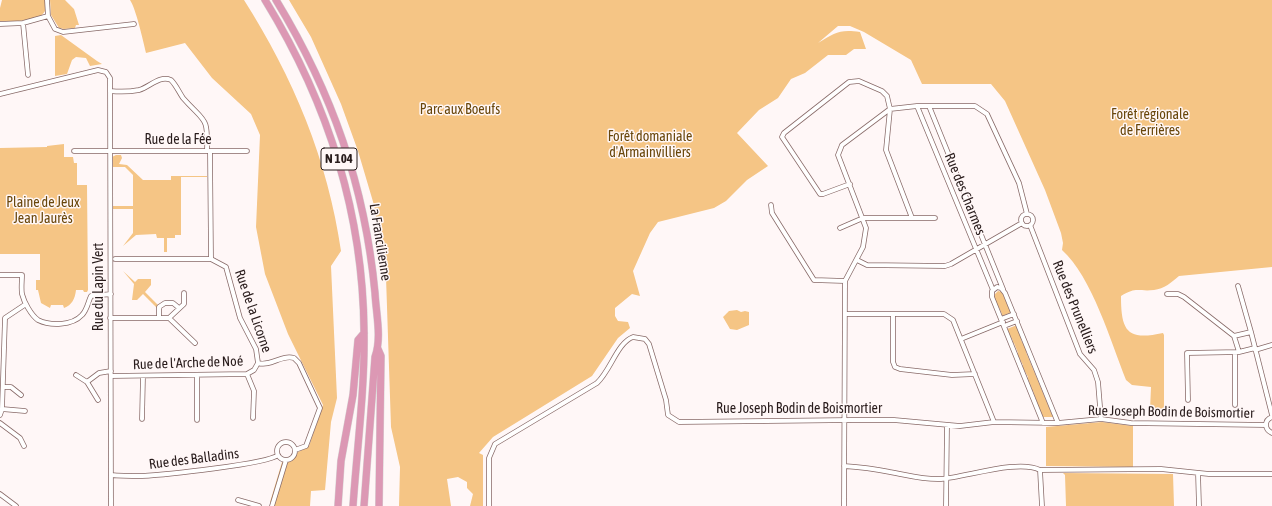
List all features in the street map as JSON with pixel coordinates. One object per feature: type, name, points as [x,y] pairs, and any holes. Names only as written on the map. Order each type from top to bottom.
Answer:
[{"type":"highway","name":"La Francilienne","points":[[265,0],[302,65],[324,116],[340,162],[357,242],[363,301],[364,333],[354,506]]},
{"type":"highway","name":"La Francilienne","points":[[276,0],[299,40],[323,88],[344,141],[355,175],[369,240],[378,350],[375,356],[369,419],[364,506]]},
{"type":"highway","points":[[338,506],[341,461],[352,395],[358,340],[364,333]]},
{"type":"highway","points":[[378,350],[381,356],[379,506]]},
{"type":"street","points":[[47,0],[48,16],[55,29],[61,32],[134,24]]},
{"type":"street","points":[[0,24],[23,23],[48,16]]},
{"type":"street","points":[[23,23],[28,75]]},
{"type":"street","name":"Rue du Lapin Vert","points":[[0,94],[98,70],[103,71],[110,78],[109,255],[111,294],[111,506]]},
{"type":"street","points":[[110,91],[131,91],[144,88],[161,79],[169,79],[183,98],[204,119],[207,128],[209,151],[211,259],[115,259],[115,261],[110,262]]},
{"type":"street","points":[[850,184],[820,194],[783,141],[783,135],[849,82],[859,81],[882,91],[887,96],[890,109],[886,150],[912,218]]},
{"type":"street","points":[[844,506],[845,280],[857,260],[866,236],[866,228],[838,155],[842,145],[890,109],[917,106],[969,105],[982,109],[987,114],[1019,183],[1027,214],[1033,218],[1030,225],[1027,226],[1022,223]]},
{"type":"street","name":"Rue des Charmes","points":[[917,106],[993,290],[992,297],[1043,423]]},
{"type":"street","name":"Rue des Charmes","points":[[929,106],[1058,423]]},
{"type":"street","name":"Rue de la Fée","points":[[74,151],[246,150]]},
{"type":"street","points":[[771,205],[772,213],[814,280],[845,280]]},
{"type":"street","points":[[1022,223],[1021,217],[1027,214]]},
{"type":"street","points":[[840,228],[863,218],[935,218]]},
{"type":"street","points":[[857,260],[867,265],[945,266],[1022,223]]},
{"type":"street","name":"Rue des Prunelliers","points":[[1030,225],[1080,354],[1094,370],[1098,382],[1101,419]]},
{"type":"street","points":[[109,255],[115,256],[115,259]]},
{"type":"street","name":"Rue de la Licorne","points":[[211,259],[226,266],[240,318],[256,349],[258,363]]},
{"type":"street","points":[[0,275],[22,275],[22,294],[26,304],[37,319],[46,323],[67,323],[82,315],[91,296],[111,294]]},
{"type":"street","points":[[1238,286],[1272,416],[1267,421],[1266,425],[1268,430],[1272,433]]},
{"type":"street","points":[[993,290],[999,287],[1003,291]]},
{"type":"street","points":[[169,318],[184,304],[184,293]]},
{"type":"street","points":[[1167,294],[1178,294],[1184,297],[1234,336],[1237,353],[1235,405]]},
{"type":"street","points":[[159,318],[159,307],[165,303],[173,303],[179,308]]},
{"type":"street","points":[[0,414],[2,409],[2,346],[5,318],[26,304]]},
{"type":"street","points":[[845,314],[944,314],[949,316],[953,320],[994,422]]},
{"type":"street","points":[[893,314],[893,362],[895,367],[900,369],[952,375],[975,374]]},
{"type":"street","points":[[961,339],[1003,322],[1014,314]]},
{"type":"street","points":[[110,318],[169,318],[195,343]]},
{"type":"street","points":[[1003,322],[1017,321]]},
{"type":"street","points":[[1234,336],[1251,332]]},
{"type":"street","name":"Rue Joseph Bodin de Boismortier","points":[[489,506],[489,458],[495,444],[597,382],[607,373],[624,343],[633,337],[646,339],[649,344],[666,400],[666,410],[673,420],[679,422],[894,420],[974,426],[994,422],[1058,423],[1101,419],[1131,423],[1266,425]]},
{"type":"street","points":[[1188,400],[1187,353],[1237,353],[1272,345]]},
{"type":"street","name":"Rue de l'Arche de Noé","points":[[111,376],[247,374],[254,370],[258,363],[268,365],[291,357],[297,360],[320,408],[306,446],[295,450]]},
{"type":"street","points":[[87,382],[99,373],[111,371]]},
{"type":"street","points":[[247,374],[254,391],[253,418]]},
{"type":"street","points":[[76,375],[87,382],[98,400]]},
{"type":"street","points":[[197,375],[197,420]]},
{"type":"street","points":[[142,419],[143,376]]},
{"type":"street","points":[[3,387],[11,387],[21,395]]},
{"type":"street","points":[[2,409],[25,411]]},
{"type":"street","points":[[0,423],[20,438],[24,446]]},
{"type":"street","points":[[946,506],[947,425]]},
{"type":"street","points":[[272,506],[286,460],[292,457],[295,450],[290,443],[284,443],[279,446],[278,455],[282,459],[286,460]]},
{"type":"street","name":"Rue des Balladins","points":[[111,475],[142,476],[246,464],[266,461],[278,455]]},
{"type":"street","points":[[844,466],[909,476],[946,478],[998,468],[1032,467],[1040,470],[1161,469],[1198,473],[1272,474]]},
{"type":"street","points":[[1040,470],[1042,506]]},
{"type":"street","points":[[1198,473],[1199,506]]},
{"type":"street","points":[[0,494],[16,506]]},
{"type":"street","points":[[238,500],[259,506]]},
{"type":"green space","points":[[2,0],[45,0],[45,11],[37,18],[17,21],[0,21],[0,8]]},
{"type":"green space","points":[[50,0],[65,0],[74,9],[79,25],[76,25],[75,28],[59,28],[51,15]]},
{"type":"green space","points":[[130,0],[244,0],[262,29],[293,89],[318,152],[335,217],[341,251],[331,266],[337,398],[331,422],[325,490],[311,491],[310,506],[274,506],[275,504],[270,502],[282,462],[291,460],[298,452],[309,446],[323,405],[288,334],[265,274],[256,227],[260,135],[251,114],[212,78],[185,43],[146,53],[137,17]]},
{"type":"green space","points":[[289,0],[1272,0],[1272,267],[1179,276],[1164,287],[1154,290],[1134,290],[1121,296],[1122,318],[1128,331],[1141,336],[1163,333],[1164,335],[1164,413],[1153,413],[1150,410],[1151,387],[1132,385],[1126,380],[1100,311],[1083,276],[1062,250],[1063,243],[1061,233],[1045,190],[1005,101],[991,84],[922,84],[911,60],[864,32],[850,26],[838,26],[818,43],[838,33],[847,31],[860,32],[866,49],[854,49],[846,55],[828,55],[805,73],[791,79],[778,98],[759,110],[737,133],[768,166],[747,180],[726,201],[714,208],[658,222],[650,233],[633,271],[640,296],[632,294],[615,308],[615,316],[618,321],[628,322],[630,328],[618,338],[592,376],[493,437],[479,453],[483,455],[483,506],[470,506],[473,494],[467,488],[467,482],[458,477],[447,479],[451,506],[399,506],[400,467],[391,427],[386,277],[374,205],[358,151],[341,104],[311,37]]},
{"type":"green space","points":[[61,35],[102,64],[90,66],[86,58],[76,57],[72,60],[67,74],[55,76],[55,36]]},
{"type":"green space","name":"Plaine de Jeux Jean Jaurès","points":[[64,144],[64,157],[73,157],[74,163],[77,163],[77,185],[87,185],[88,290],[87,292],[84,292],[83,290],[76,290],[73,301],[67,307],[64,308],[63,305],[51,305],[50,308],[41,303],[38,290],[36,290],[36,280],[40,280],[40,254],[0,254],[0,148],[47,147]]},
{"type":"green space","points":[[121,155],[122,158],[119,164],[127,165],[143,180],[171,180],[171,176],[207,176],[181,177],[181,235],[175,235],[175,238],[167,238],[167,252],[164,252],[164,238],[157,238],[156,234],[136,235],[123,246],[133,233],[133,209],[113,209],[113,206],[133,206],[133,175],[125,167],[113,167],[112,157]]},
{"type":"green space","points":[[123,271],[135,282],[138,279],[151,279],[151,285],[145,292],[159,306],[157,308],[143,294],[137,300],[132,300],[134,284]]},
{"type":"green space","points":[[998,291],[1002,292],[1010,311],[1012,312],[1002,316],[994,297]]},
{"type":"green space","points":[[737,310],[741,312],[749,312],[749,325],[737,330],[730,329],[723,317],[729,311]]},
{"type":"green space","points":[[1017,325],[1022,339],[1021,340],[1027,351],[1026,352],[1053,417],[1042,417],[1027,379],[1028,377],[1017,354],[1018,353],[1014,343],[1012,342],[1013,341],[1007,329]]},
{"type":"green space","points":[[1102,422],[1133,426],[1133,467],[1046,466],[1046,427]]},
{"type":"green space","points":[[1063,473],[1173,474],[1174,506],[1066,506],[1065,475]]},
{"type":"park label","name":"Parc aux Boeufs","points":[[460,110]]},
{"type":"park label","name":"Forêt régionale de Ferrières","points":[[1150,124]]},
{"type":"park label","name":"Forêt domaniale d'Armainvilliers","points":[[650,146]]}]
